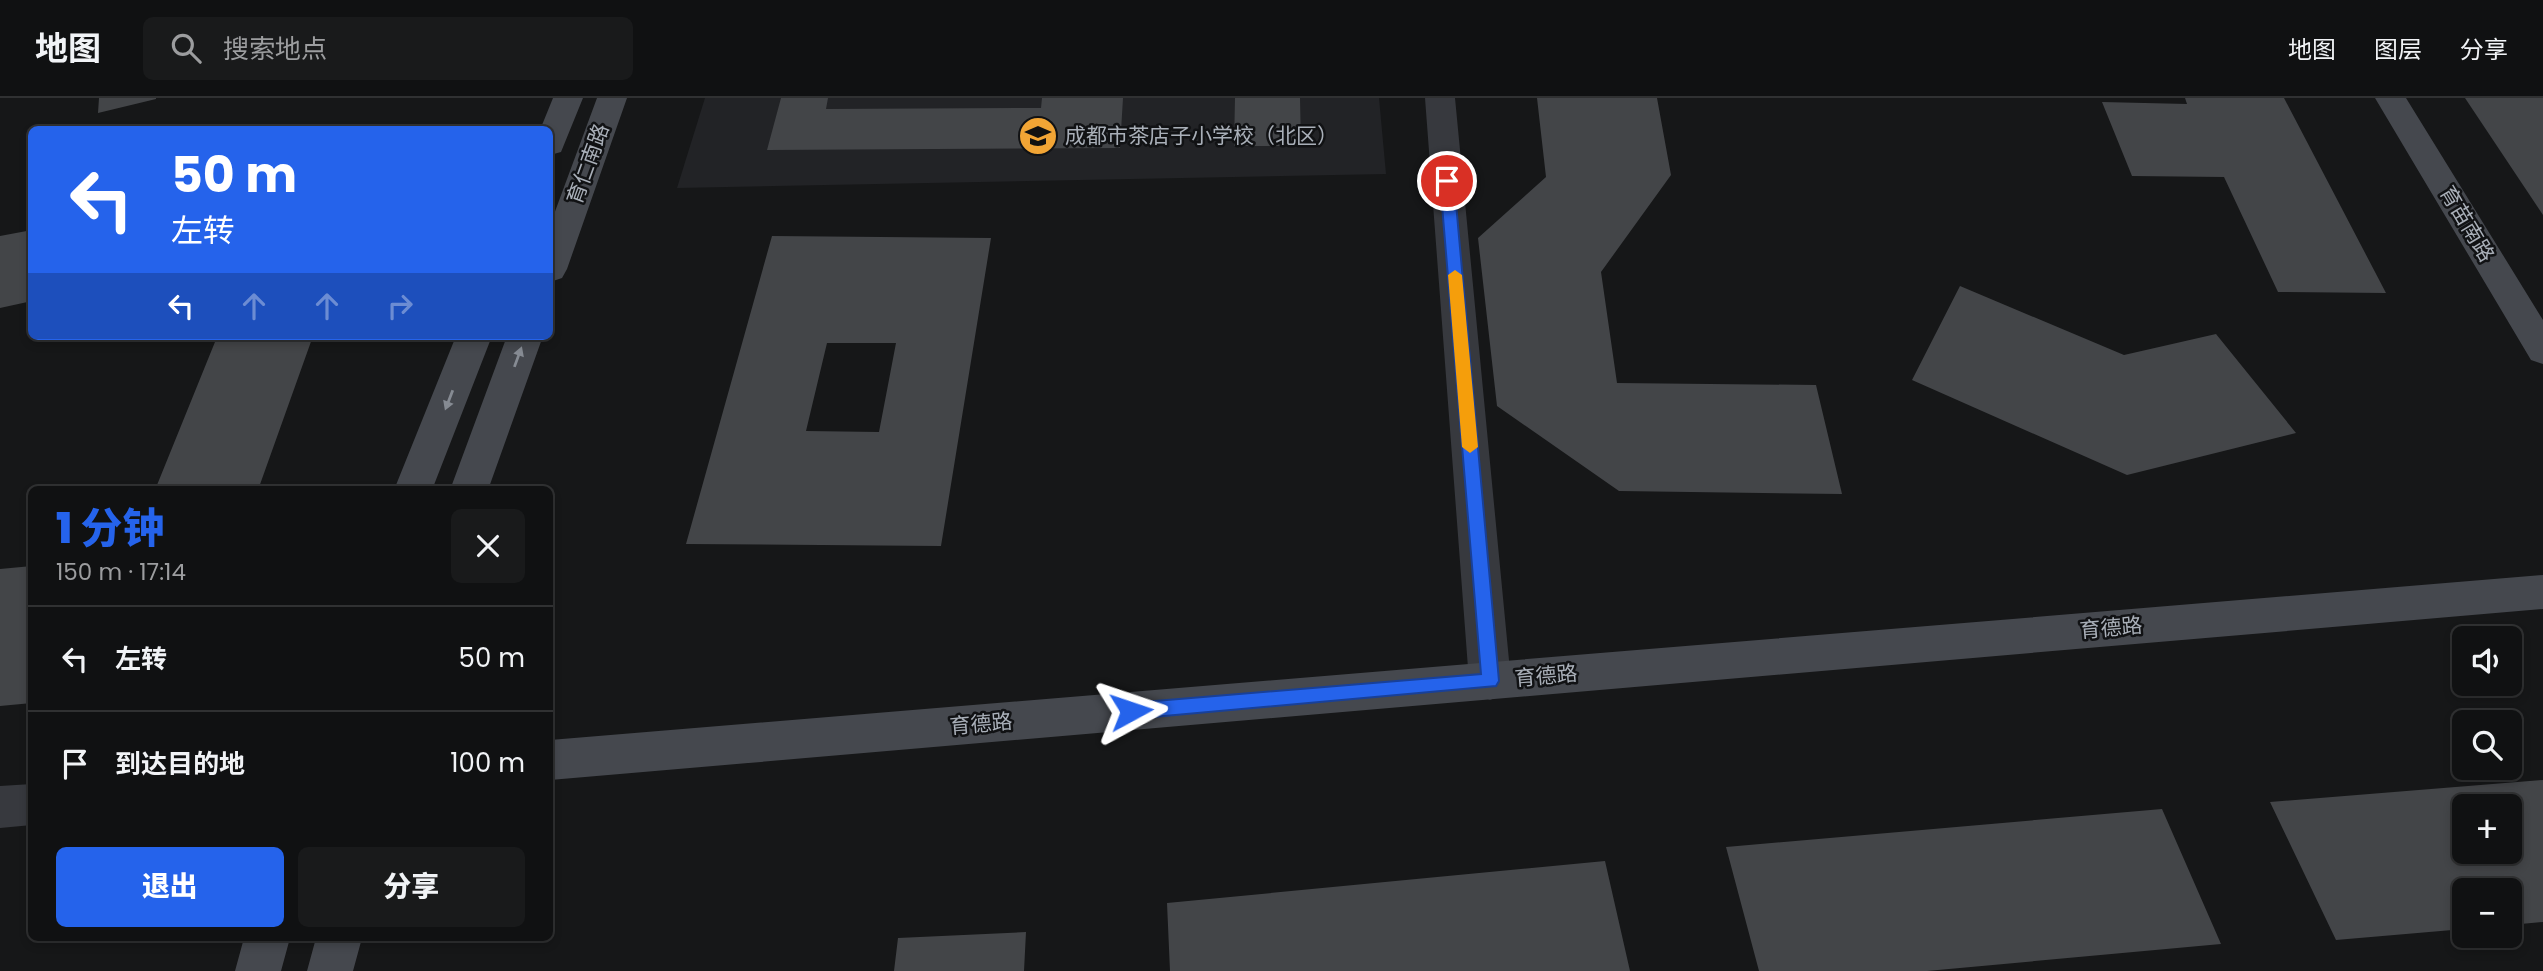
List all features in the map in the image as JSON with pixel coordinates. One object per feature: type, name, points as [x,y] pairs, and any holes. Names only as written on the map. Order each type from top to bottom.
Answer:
[{"type":"street","points":[[553,136],[568,98]]},
{"type":"street","name":"育仁南路","points":[[553,261],[612,98]]},
{"type":"street","points":[[1440,98],[1490,681]]},
{"type":"street","name":"育苗南路","points":[[2390,98],[2543,351]]},
{"type":"street","points":[[415,486],[472,340]]},
{"type":"street","points":[[470,486],[524,340]]},
{"type":"street","name":"育德路","points":[[553,760],[2543,592]]},
{"type":"street","points":[[0,807],[28,804]]},
{"type":"street","points":[[258,971],[266,941]]},
{"type":"street","points":[[330,971],[338,941]]},
{"type":"shaded area","name":"成都市茶店子小学校（北区）","points":[[705,98],[1379,98],[1386,174],[677,188]]},
{"type":"building","points":[[99,98],[156,98],[156,99],[98,113]]},
{"type":"building","points":[[781,98],[828,98],[826,109],[1041,108],[1042,98],[1123,98],[1120,148],[767,150]]},
{"type":"building","points":[[1235,98],[1300,98],[1301,146],[1234,146]]},
{"type":"building","points":[[1537,98],[1657,98],[1671,175],[1601,272],[1617,383],[1816,385],[1842,494],[1619,491],[1497,406],[1478,238],[1546,177]]},
{"type":"building","points":[[2185,98],[2284,98],[2386,293],[2278,292],[2224,177],[2132,176],[2102,102],[2187,104]]},
{"type":"building","points":[[2465,98],[2543,98],[2543,215]]},
{"type":"building","points":[[28,231],[28,302],[0,308],[0,236]]},
{"type":"building","points":[[772,236],[991,238],[941,546],[686,544]],"holes":[[[827,343],[896,343],[879,432],[806,431]]]},
{"type":"building","points":[[1960,286],[2124,355],[2216,334],[2296,433],[2127,475],[1912,380]]},
{"type":"building","points":[[216,340],[312,340],[259,486],[157,486]]},
{"type":"building","points":[[28,566],[28,703],[0,706],[0,569]]},
{"type":"building","points":[[2543,780],[2543,922],[2522,924],[2522,878],[2452,878],[2452,930],[2336,940],[2270,802]]},
{"type":"building","points":[[2162,809],[2221,944],[1927,971],[1759,971],[1726,847]]},
{"type":"building","points":[[1605,861],[1630,971],[1170,971],[1167,903]]},
{"type":"building","points":[[1026,932],[1024,971],[894,971],[898,938]]},
{"type":"slow traffic","points":[[1455,275],[1470,447]]},
{"type":"place","name":"成都市茶店子小学校（北区）","points":[[1038,136]]},
{"type":"route","points":[[1131,711],[1490,681],[1447,181]]}]
